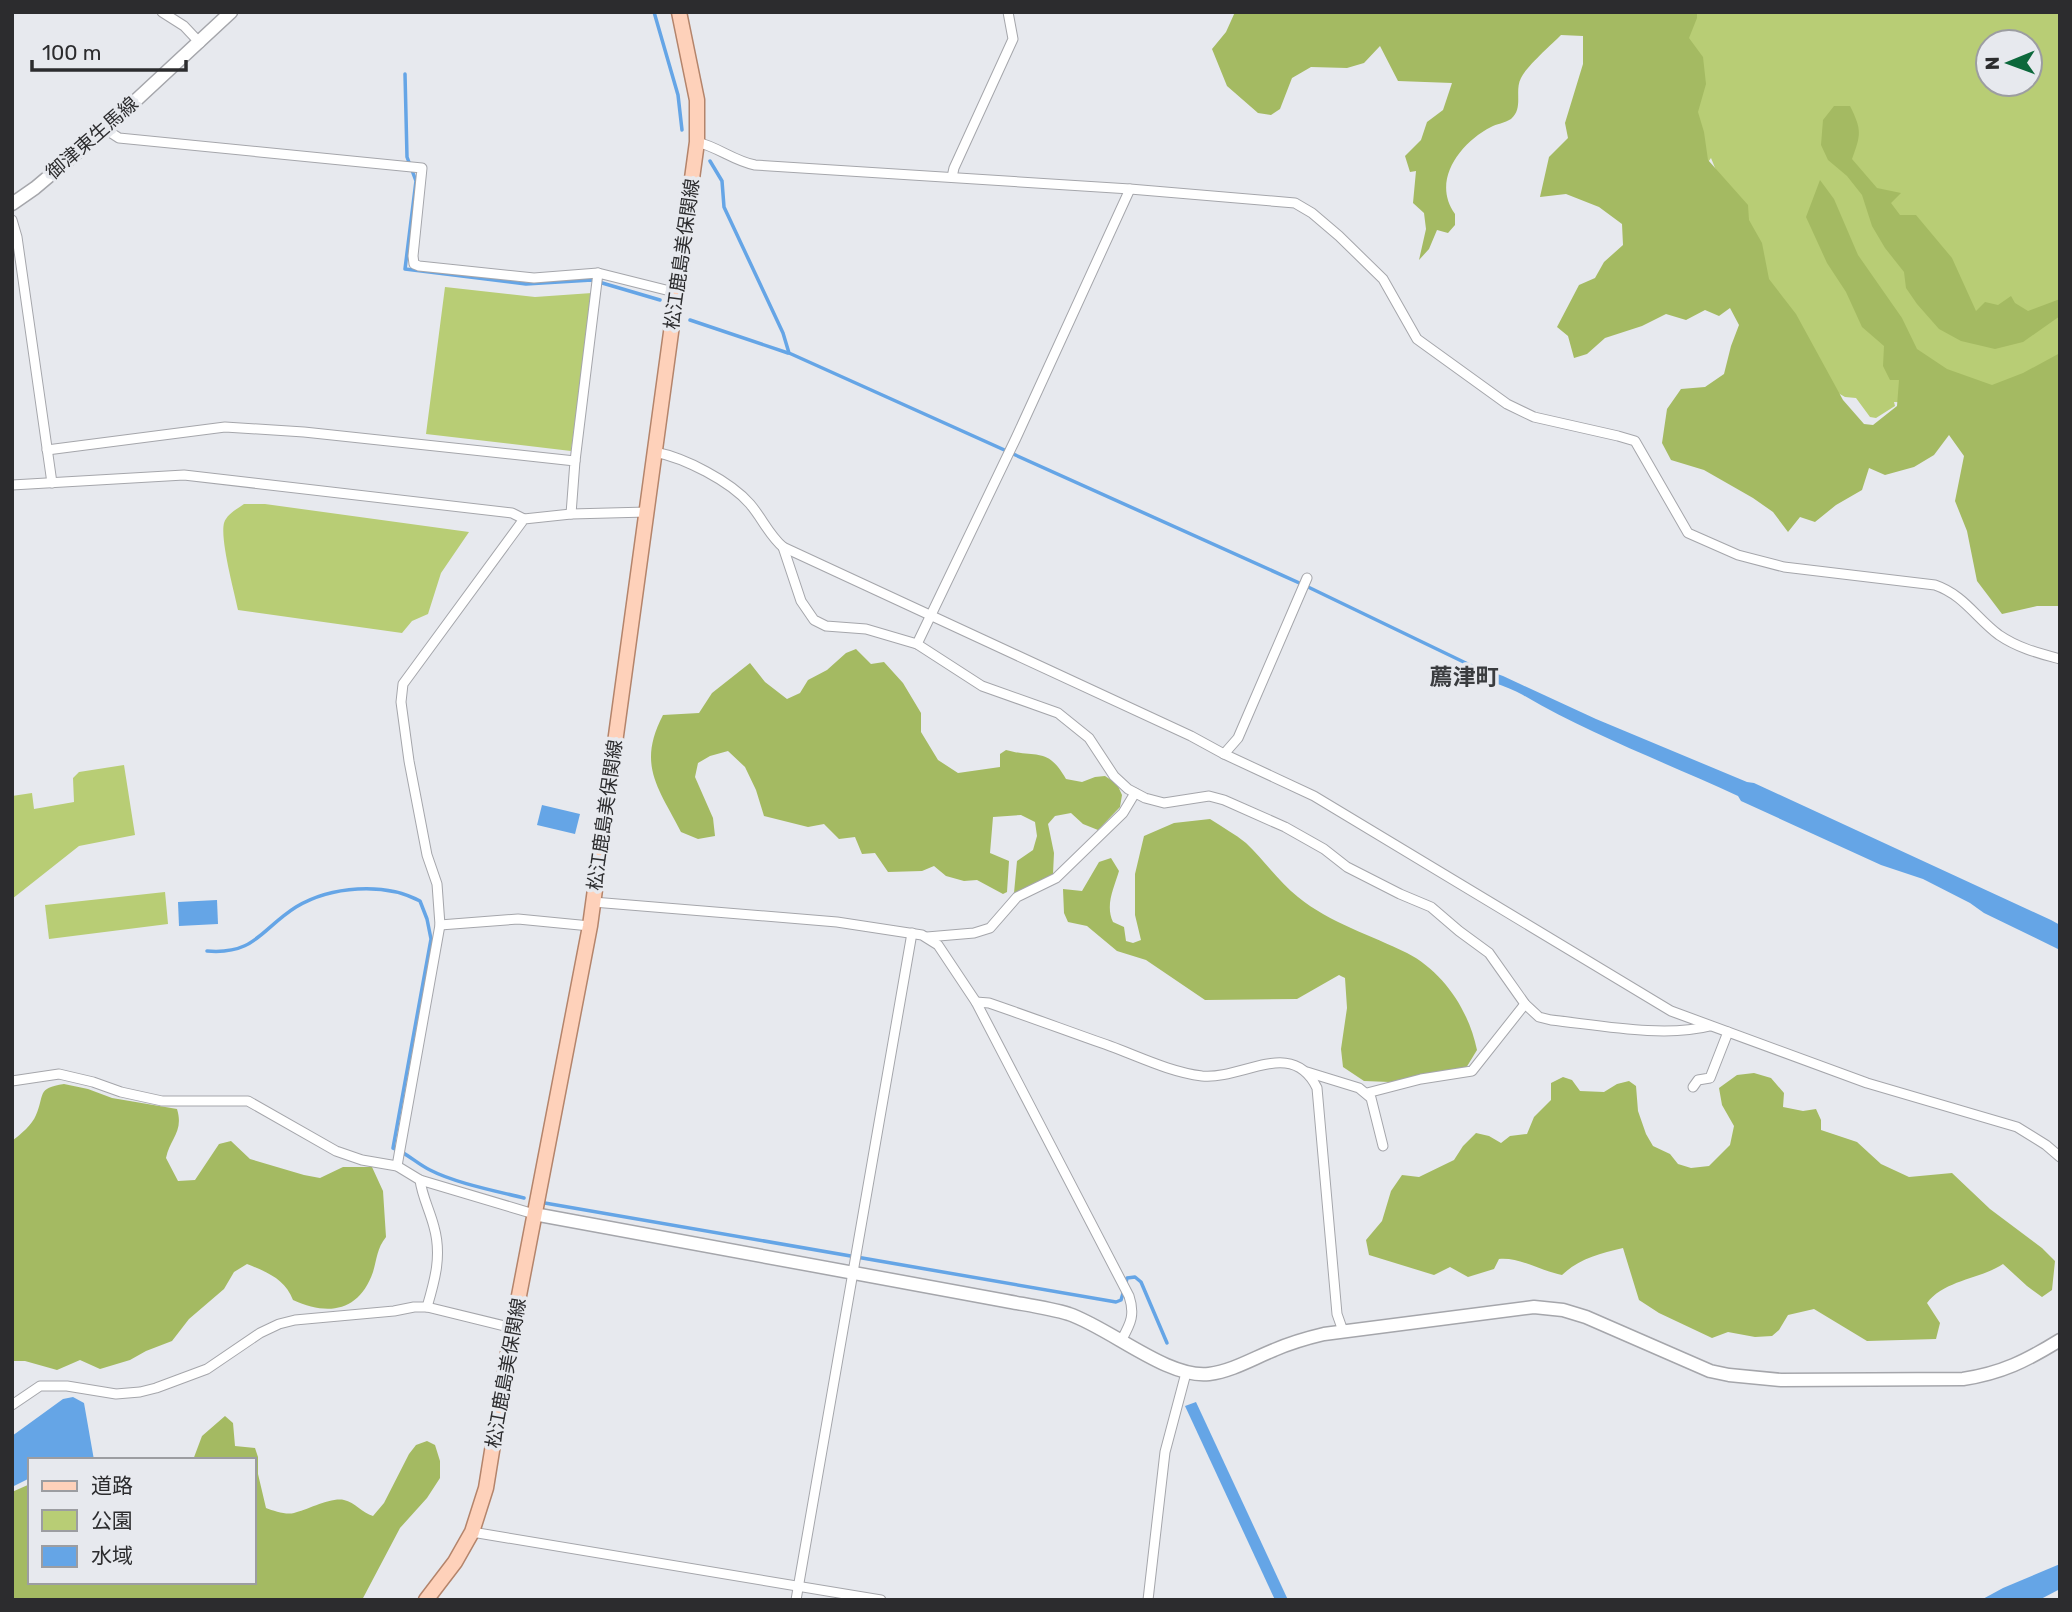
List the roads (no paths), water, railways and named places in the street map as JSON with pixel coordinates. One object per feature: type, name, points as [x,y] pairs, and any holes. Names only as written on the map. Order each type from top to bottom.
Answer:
[{"type":"main road","name":"松江鹿島美保関線","points":[[426,1600],[455,1562],[472,1532],[486,1488],[534,1214],[590,926],[697,142],[697,100],[678,12]]},
{"type":"street","points":[[162,12],[184,26],[200,43]]},
{"type":"street","name":"御津東生馬線","points":[[12,204],[105,129],[231,12]]},
{"type":"street","points":[[952,177],[1013,39],[1007,12]]},
{"type":"street","points":[[105,129],[119,138],[422,168],[414,264],[534,278],[597,278],[678,293]]},
{"type":"street","points":[[697,142],[739,162],[755,165],[1130,188],[1283,201],[1301,206],[1339,236],[1383,279],[1417,340],[1507,404],[1534,417],[1635,441],[1688,533],[1738,555],[1772,565],[1936,585],[1961,598],[2000,635],[2027,650],[2060,659]]},
{"type":"street","points":[[917,644],[1016,438],[1130,188]]},
{"type":"street","points":[[12,220],[17,237],[52,482]]},
{"type":"street","points":[[571,514],[597,278]]},
{"type":"street","points":[[47,450],[225,427],[304,432],[575,461]]},
{"type":"street","points":[[655,452],[677,459],[737,491],[783,547],[1191,736],[1314,796],[1671,1011],[1867,1083],[2017,1127],[2060,1157]]},
{"type":"street","points":[[12,485],[184,475],[512,513],[524,519],[571,514],[647,512]]},
{"type":"street","points":[[397,1166],[440,925],[437,884],[427,855],[409,761],[401,691],[419,659],[524,519]]},
{"type":"street","points":[[783,547],[801,601],[814,620],[826,626],[866,629],[917,644],[982,686],[1058,713],[1089,738],[1114,776],[1145,798],[1164,803],[1209,796],[1224,800],[1305,838],[1356,872],[1431,906],[1489,953],[1525,1004],[1539,1017],[1626,1029],[1686,1031],[1711,1026]]},
{"type":"street","points":[[1224,754],[1238,738],[1307,578]]},
{"type":"street","points":[[593,902],[837,922],[927,937],[974,933],[990,928],[1017,897],[1056,878],[1123,813],[1135,793]]},
{"type":"street","points":[[440,925],[519,919],[590,926]]},
{"type":"street","points":[[796,1600],[912,933]]},
{"type":"street","points":[[927,937],[938,945],[975,1002],[1129,1296],[1134,1311],[1122,1339]]},
{"type":"street","points":[[975,1002],[989,1003],[1195,1075],[1228,1075],[1254,1067],[1278,1063],[1294,1064],[1307,1072],[1367,1093],[1371,1098],[1383,1146]]},
{"type":"street","points":[[1367,1093],[1421,1079],[1472,1072],[1525,1004]]},
{"type":"street","points":[[1693,1087],[1698,1080],[1710,1077],[1728,1032]]},
{"type":"street","points":[[1307,1072],[1317,1088],[1337,1314],[1343,1331]]},
{"type":"street","points":[[12,1081],[59,1074],[162,1101],[248,1101],[336,1151],[362,1160],[397,1166],[420,1180],[534,1214],[1069,1314],[1186,1373],[1208,1375],[1233,1369],[1295,1341],[1343,1331],[1534,1307],[1563,1310],[1586,1317],[1710,1371],[1781,1380],[1963,1380],[1991,1375],[2031,1358],[2060,1340]]},
{"type":"street","points":[[420,1180],[439,1250],[435,1283],[427,1307]]},
{"type":"street","points":[[12,1405],[40,1386],[67,1386],[116,1394],[156,1388],[207,1369],[260,1333],[295,1320],[427,1307],[513,1328]]},
{"type":"street","points":[[1148,1600],[1165,1451],[1186,1373]]},
{"type":"street","points":[[472,1532],[881,1600]]},
{"type":"water","points":[[1469,664],[1754,783],[2051,920],[2060,925],[2060,950],[1984,913],[1923,879],[1881,865],[1741,801],[1738,796],[1575,723],[1475,674],[1469,670]]},
{"type":"water","points":[[542,805],[580,814],[575,834],[537,825]]},
{"type":"water","points":[[217,900],[218,924],[179,926],[178,902]]},
{"type":"water","points":[[73,1397],[84,1403],[94,1458],[28,1458],[28,1479],[12,1487],[12,1436],[63,1399]]},
{"type":"water","points":[[1196,1402],[1288,1600],[1275,1600],[1185,1406]]},
{"type":"water","points":[[2060,1564],[2060,1589],[2039,1600],[1981,1600],[2003,1588]]},
{"type":"waterway","points":[[654,12],[678,95],[682,130]]},
{"type":"waterway","points":[[405,74],[407,157],[416,181],[405,269],[526,284],[592,280],[660,300]]},
{"type":"waterway","points":[[710,161],[722,181],[724,207],[783,333],[789,353],[1306,586],[1472,666]]},
{"type":"waterway","points":[[690,320],[788,353]]},
{"type":"waterway","points":[[207,951],[223,951],[247,945],[296,907],[341,891],[390,891],[420,901],[431,939],[393,1148],[440,1175],[524,1198]]},
{"type":"waterway","points":[[539,1202],[1116,1302],[1121,1300],[1124,1290]]},
{"type":"waterway","points":[[1126,1283],[1127,1278],[1135,1277],[1141,1282],[1167,1343]]},
{"type":"district","name":"薦津町","points":[[1464,677]]}]
